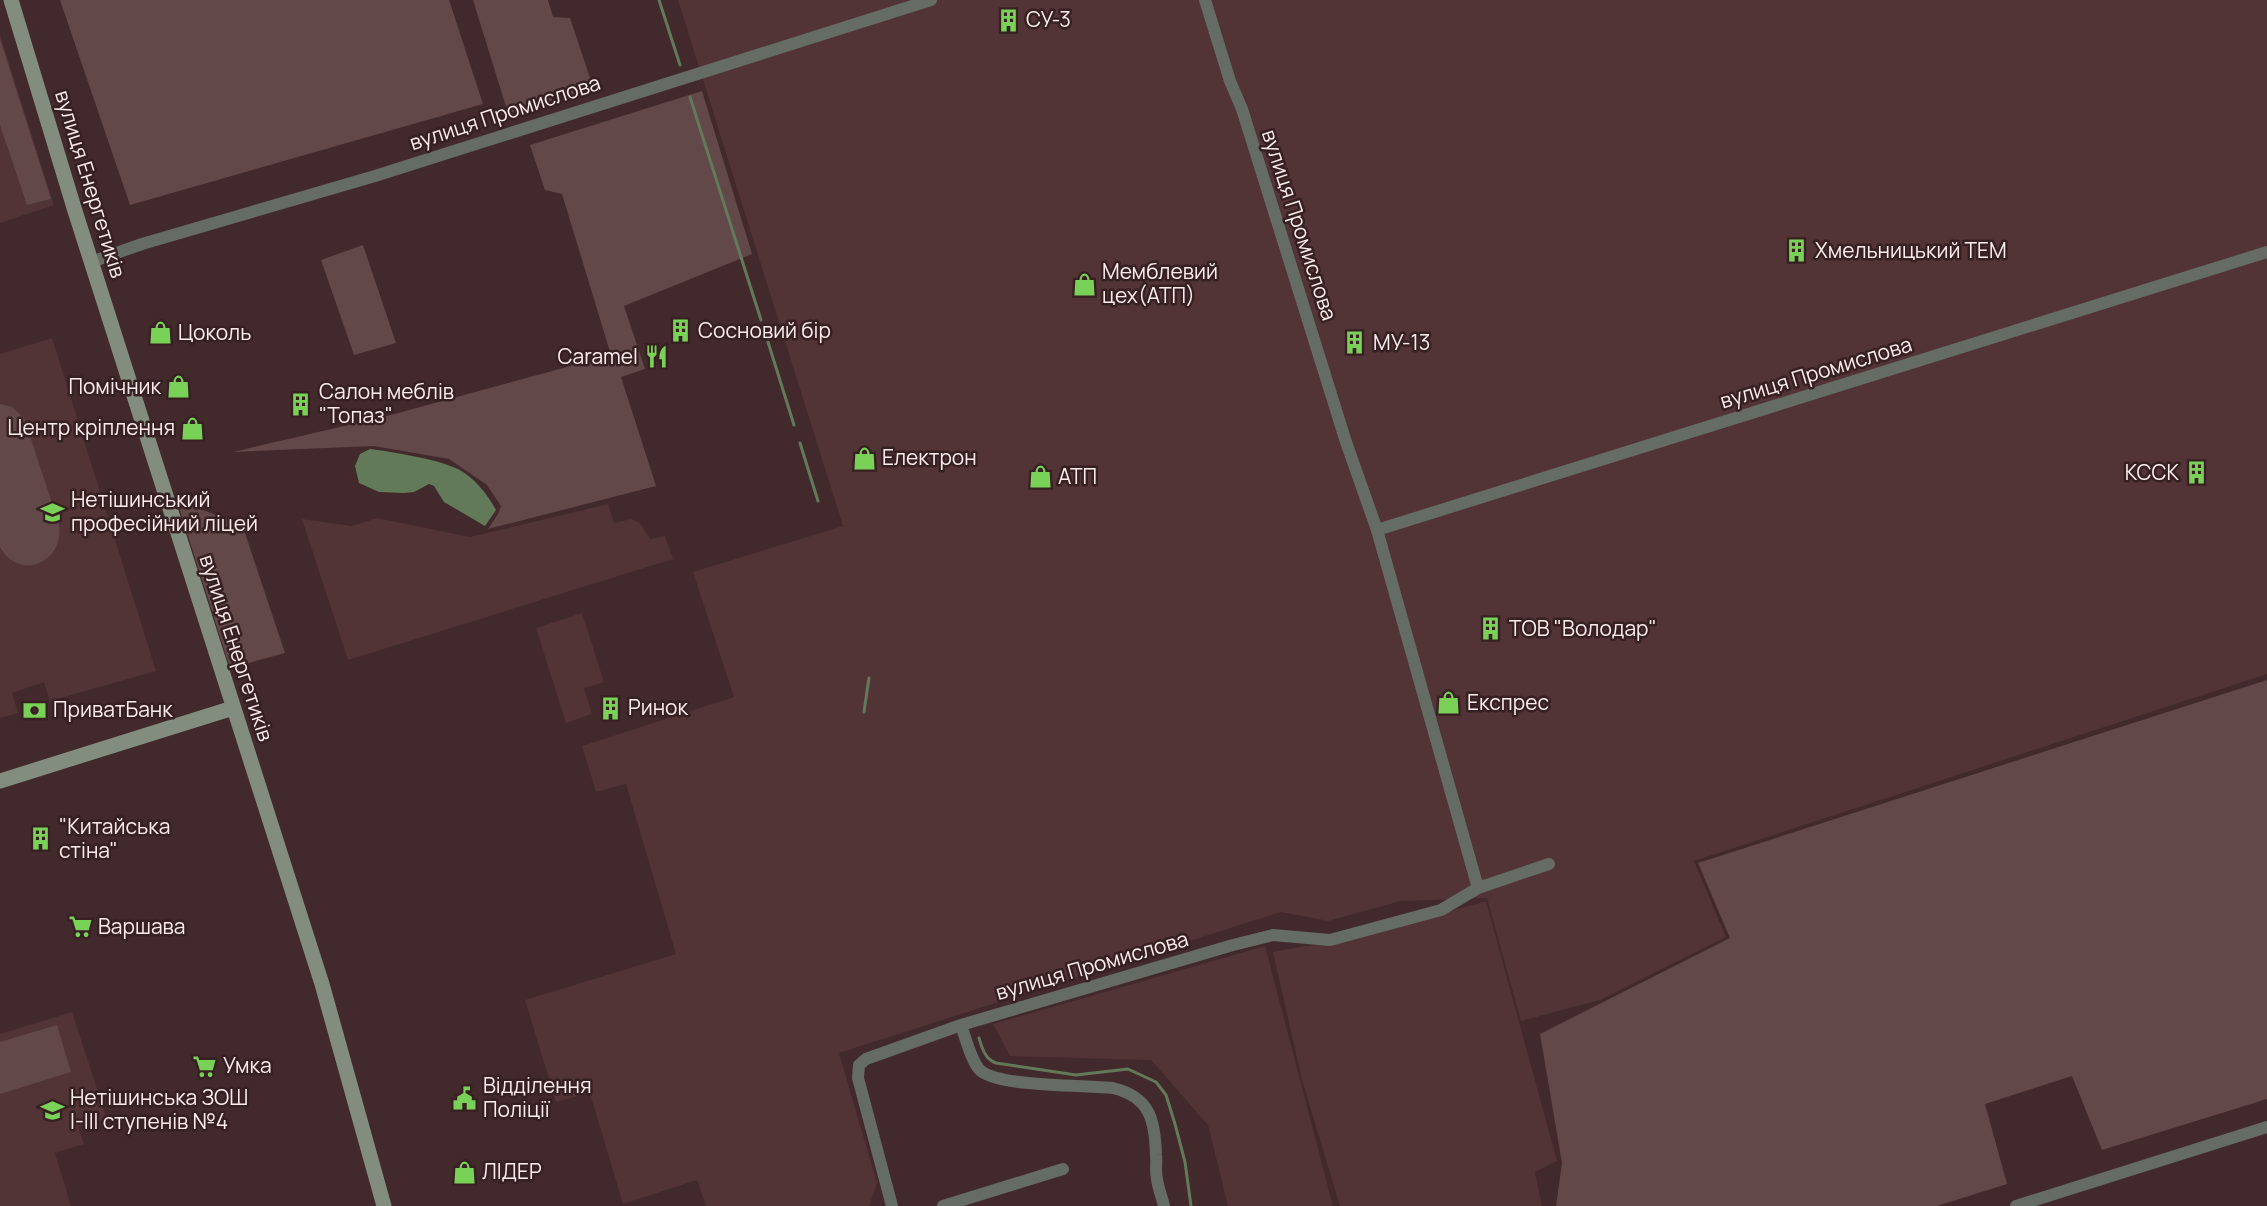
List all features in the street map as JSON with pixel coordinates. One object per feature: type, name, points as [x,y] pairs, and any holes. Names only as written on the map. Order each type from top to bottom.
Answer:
[{"type":"main road","name":"вулиця Енергетиків","points":[[11,0],[91,262],[322,984],[384,1206]]},
{"type":"main road","points":[[0,781],[233,708]]},
{"type":"street","name":"вулиця Промислова","points":[[91,262],[142,244],[375,176],[931,0]]},
{"type":"street","name":"вулиця Промислова","points":[[1205,0],[1230,81],[1242,109],[1346,442],[1377,530],[1478,888]]},
{"type":"street","name":"вулиця Промислова","points":[[1377,530],[2267,252]]},
{"type":"street","name":"вулиця Промислова","points":[[892,1206],[858,1078],[858,1069],[862,1061],[961,1025],[1273,935],[1330,940],[1441,910],[1478,888],[1549,864]]},
{"type":"street","points":[[961,1025],[976,1065],[989,1075],[1021,1081],[1113,1088],[1138,1098],[1145,1105],[1153,1130],[1156,1178],[1164,1206]]},
{"type":"street","points":[[2016,1206],[2267,1126]]},
{"type":"street","points":[[943,1206],[1064,1169]]},
{"type":"shaded area","points":[[60,0],[449,0],[483,104],[130,205]]},
{"type":"shaded area","points":[[473,0],[548,0],[553,17],[570,18],[590,78],[589,90],[508,113]]},
{"type":"shaded area","points":[[678,0],[2267,0],[2267,674],[1694,861],[1726,937],[1600,1000],[1521,1021],[1487,898],[1401,901],[1328,921],[1281,912],[839,1053],[877,1183],[869,1206],[706,1206],[697,1180],[623,1204],[590,1093],[556,1102],[525,1000],[676,954],[626,784],[596,792],[582,746],[734,697],[693,572],[843,526]]},
{"type":"shaded area","points":[[0,35],[54,205],[0,223]]},
{"type":"shaded area","points":[[0,39],[51,199],[27,205],[0,125]]},
{"type":"shaded area","points":[[702,91],[752,254],[624,306],[645,369],[621,377],[656,486],[488,529],[501,506],[487,485],[449,459],[374,446],[233,452],[387,416],[611,355],[562,194],[545,190],[530,145]]},
{"type":"shaded area","points":[[363,245],[396,343],[354,355],[321,260]]},
{"type":"shaded area","name":"Нетішинський професійний ліцей","points":[[52,338],[156,671],[50,701],[44,682],[12,693],[18,713],[0,718],[0,354]]},
{"type":"shaded area","points":[[0,404],[12,407],[24,418],[59,524],[59,538],[55,549],[48,558],[39,563],[18,564],[8,558],[0,547]]},
{"type":"shaded area","points":[[370,449],[427,459],[458,469],[480,487],[496,510],[485,526],[444,502],[434,486],[429,484],[414,492],[404,493],[379,492],[359,483],[355,466],[360,454]]},
{"type":"shaded area","points":[[177,501],[242,524],[285,653],[230,668]]},
{"type":"shaded area","points":[[608,504],[614,523],[631,519],[640,523],[650,539],[665,536],[673,559],[348,660],[302,519],[352,526],[377,518],[470,537]]},
{"type":"shaded area","name":"Ринок","points":[[582,613],[604,682],[584,688],[592,714],[566,723],[536,628]]},
{"type":"shaded area","points":[[2267,680],[2267,1099],[2102,1150],[2072,1076],[1985,1104],[2007,1184],[1937,1206],[1556,1206],[1562,1163],[1540,1034],[1730,938],[1698,863]]},
{"type":"shaded area","points":[[1486,901],[1557,1161],[1535,1172],[1542,1206],[1340,1206],[1302,1080],[1273,952],[1338,943]]},
{"type":"shaded area","points":[[1265,946],[1333,1206],[1228,1206],[1208,1125],[1151,1060],[1010,1056],[993,1024]]},
{"type":"shaded area","name":"Нетішинська ЗОШ І-ІІІ ступенів №4","points":[[72,1012],[107,1119],[78,1127],[84,1144],[55,1153],[71,1206],[0,1206],[0,1034]]},
{"type":"shaded area","points":[[57,1025],[71,1072],[0,1094],[0,1042]]},
{"type":"waterway","points":[[659,0],[680,65]]},
{"type":"waterway","points":[[690,97],[761,320]]},
{"type":"waterway","points":[[768,342],[794,425]]},
{"type":"waterway","points":[[800,443],[818,501]]},
{"type":"waterway","points":[[864,712],[869,678]]},
{"type":"waterway","points":[[979,1038],[987,1056],[996,1063],[1076,1075],[1128,1069],[1156,1082],[1166,1095],[1175,1124],[1185,1162],[1191,1206]]},
{"type":"place","name":"СУ-3","points":[[1008,20]]},
{"type":"place","name":"Хмельницький ТЕМ","points":[[1797,251]]},
{"type":"place","name":"Мемблевий цех(АТП)","points":[[1084,284]]},
{"type":"place","name":"Сосновий бір","points":[[680,331]]},
{"type":"place","name":"Цоколь","points":[[160,333]]},
{"type":"place","name":"МУ-13","points":[[1355,343]]},
{"type":"place","name":"Caramel","points":[[656,357]]},
{"type":"place","name":"Помічник","points":[[179,387]]},
{"type":"place","name":"Салон меблів \"Топаз\"","points":[[301,404]]},
{"type":"place","name":"Центр кріплення","points":[[193,428]]},
{"type":"place","name":"Електрон","points":[[864,458]]},
{"type":"place","name":"КССК","points":[[2197,473]]},
{"type":"place","name":"АТП","points":[[1040,477]]},
{"type":"place","name":"Нетішинський професійний ліцей","points":[[53,512]]},
{"type":"place","name":"ТОВ \"Володар\"","points":[[1491,629]]},
{"type":"place","name":"Експрес","points":[[1449,703]]},
{"type":"place","name":"Ринок","points":[[610,708]]},
{"type":"place","name":"ПриватБанк","points":[[35,710]]},
{"type":"place","name":"\"Китайська стіна\"","points":[[41,839]]},
{"type":"place","name":"Варшава","points":[[80,927]]},
{"type":"place","name":"Умка","points":[[205,1066]]},
{"type":"place","name":"Відділення Поліції","points":[[465,1098]]},
{"type":"place","name":"Нетішинська ЗОШ І-ІІІ ступенів №4","points":[[52,1110]]},
{"type":"place","name":"ЛІДЕР","points":[[464,1172]]}]
